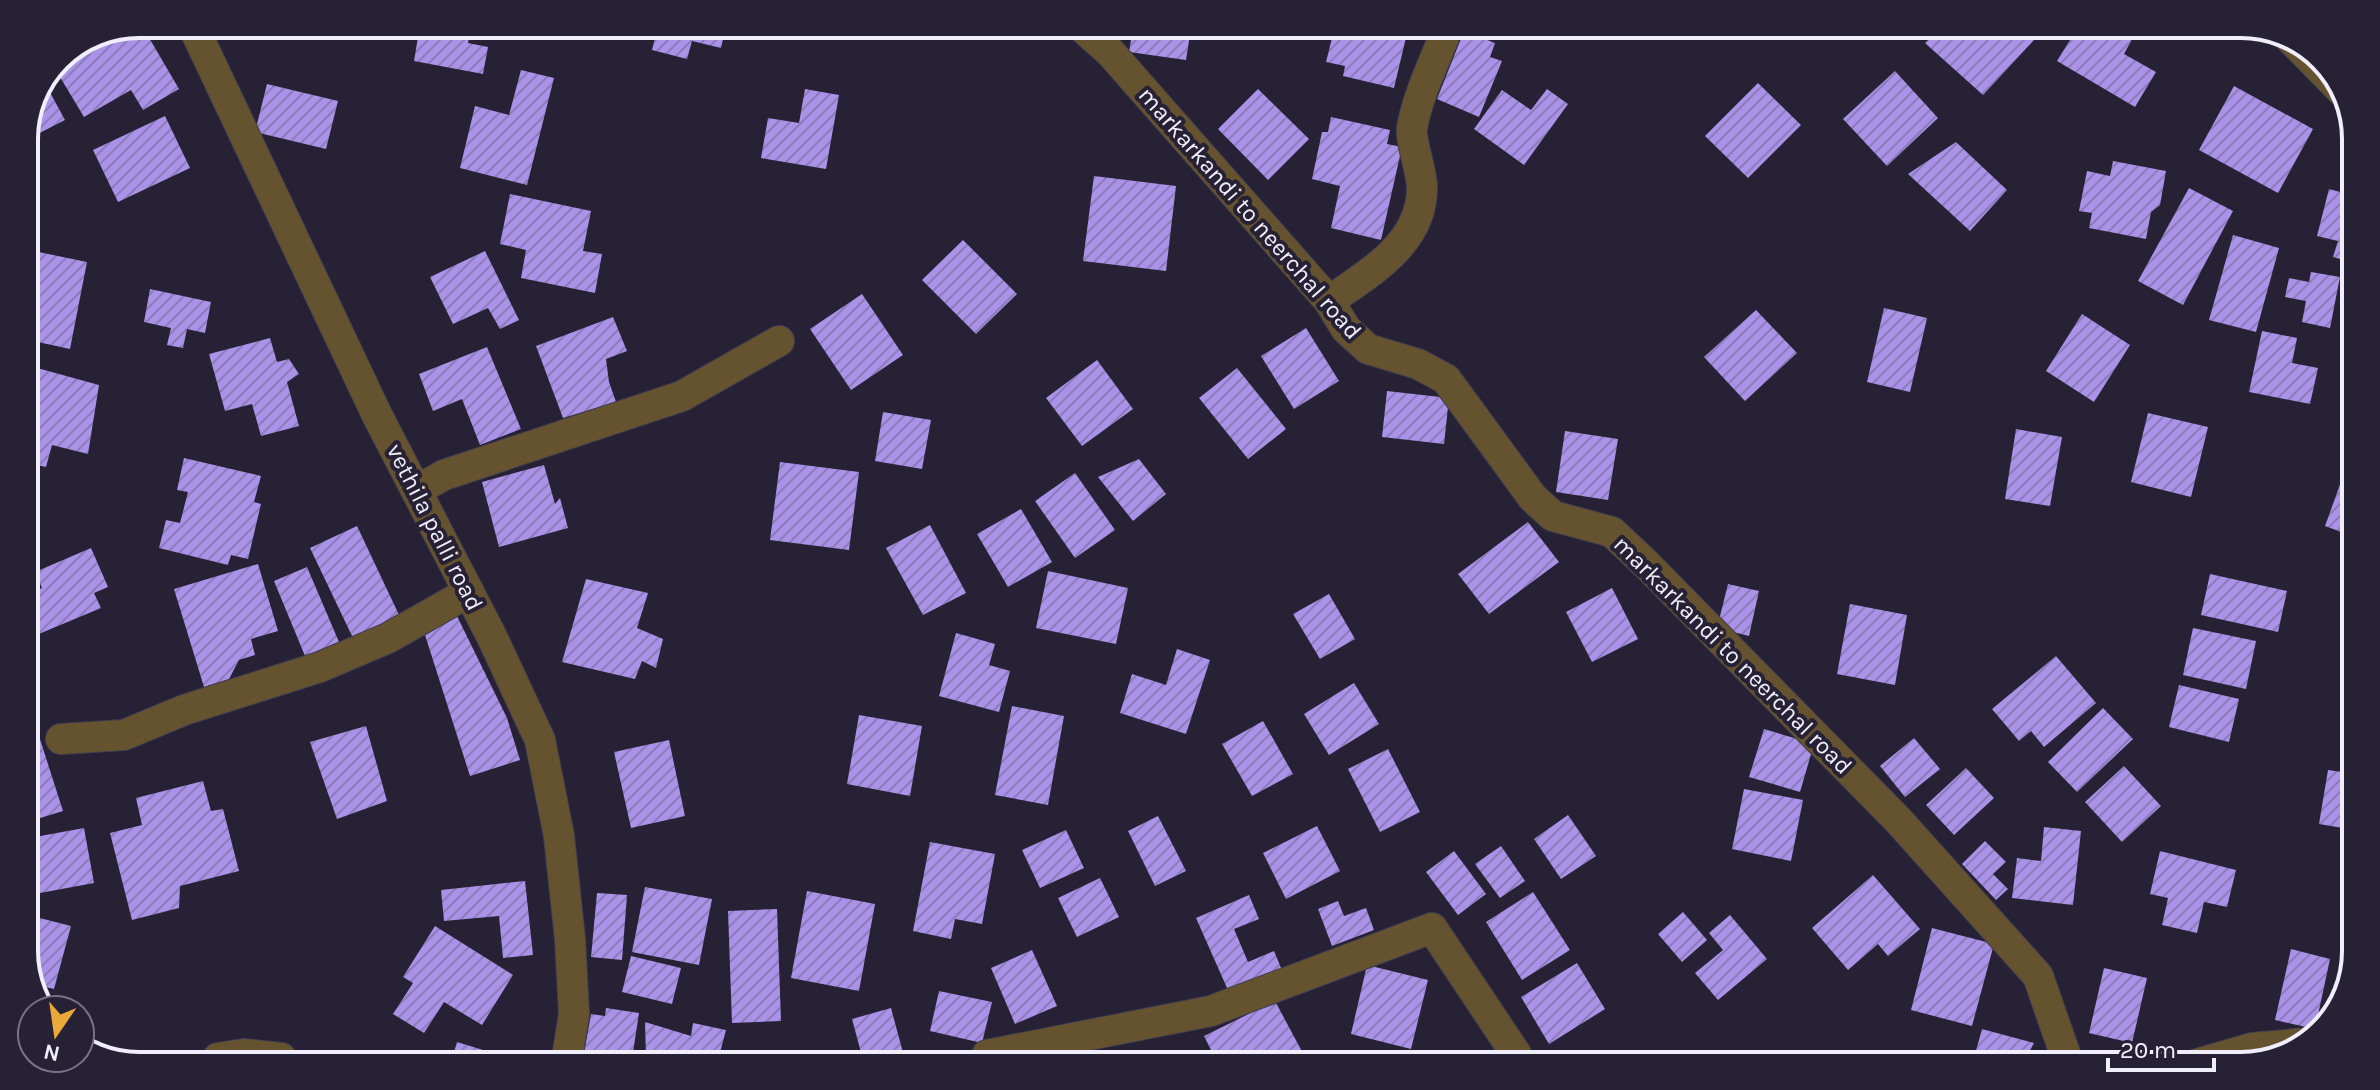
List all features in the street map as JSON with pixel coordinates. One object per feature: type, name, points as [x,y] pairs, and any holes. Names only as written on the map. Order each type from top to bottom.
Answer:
[{"type":"street","name":"vethila palli road","points":[[199,38],[377,415],[469,592],[540,740],[559,836],[570,939],[574,1014],[568,1052]]},
{"type":"street","name":"markarkandi to neerchal road","points":[[1094,38],[1110,52],[1329,301],[1346,329],[1368,349],[1418,364],[1446,379],[1533,498],[1553,516],[1612,532],[1898,820],[2038,976],[2064,1052]]},
{"type":"street","points":[[1329,301],[1385,261],[1403,244],[1416,219],[1422,191],[1420,164],[1412,131],[1444,38]]},
{"type":"street","points":[[417,490],[444,475],[682,396],[779,341]]},
{"type":"street","points":[[61,739],[124,735],[184,710],[320,667],[388,638],[469,592]]},
{"type":"street","points":[[1002,1052],[1211,1011],[1432,928],[1515,1052]]},
{"type":"street","points":[[2238,1052],[2276,1046]]},
{"type":"building","points":[[149,38],[179,89],[143,110],[131,90],[84,117],[60,77],[83,55],[101,46],[120,40]]},
{"type":"building","points":[[418,38],[469,38],[468,43],[488,47],[483,74],[414,61]]},
{"type":"building","points":[[655,38],[723,38],[721,48],[692,41],[687,59],[652,50]]},
{"type":"building","points":[[1131,38],[1189,38],[1186,60],[1129,52]]},
{"type":"building","points":[[1332,38],[1406,38],[1394,88],[1343,76],[1345,66],[1326,62]]},
{"type":"building","points":[[1461,38],[1482,38],[1495,43],[1490,57],[1502,61],[1479,117],[1437,99]]},
{"type":"building","points":[[1930,38],[2035,39],[1983,95],[1925,43]]},
{"type":"building","points":[[2071,38],[2133,38],[2124,54],[2156,72],[2135,107],[2057,61]]},
{"type":"building","points":[[521,70],[554,78],[527,185],[460,168],[475,106],[509,115]]},
{"type":"building","points":[[1895,71],[1938,118],[1887,166],[1843,119]]},
{"type":"building","points":[[1758,83],[1801,125],[1748,178],[1705,136]]},
{"type":"building","points":[[267,84],[338,101],[326,149],[255,132]]},
{"type":"building","points":[[2234,86],[2313,129],[2278,193],[2199,150]]},
{"type":"building","points":[[805,89],[839,95],[826,169],[761,158],[768,118],[799,123]]},
{"type":"building","points":[[1258,89],[1309,139],[1268,180],[1218,129]]},
{"type":"building","points":[[1547,89],[1568,104],[1524,165],[1474,129],[1502,90],[1531,110]]},
{"type":"building","points":[[50,92],[65,120],[38,134],[41,113]]},
{"type":"building","points":[[165,116],[190,168],[118,202],[93,150]]},
{"type":"building","points":[[1331,117],[1390,130],[1387,144],[1402,147],[1381,240],[1331,228],[1340,186],[1312,179],[1322,132],[1328,132]]},
{"type":"building","points":[[1956,142],[2007,190],[1970,231],[1908,174]]},
{"type":"building","points":[[2113,161],[2166,171],[2160,205],[2151,212],[2146,239],[2089,228],[2092,213],[2079,211],[2087,171],[2110,176]]},
{"type":"building","points":[[1094,176],[1176,186],[1166,271],[1083,261]]},
{"type":"building","points":[[2342,184],[2342,260],[2333,257],[2338,241],[2317,236],[2329,189],[2340,192]]},
{"type":"building","points":[[2189,188],[2233,211],[2183,305],[2138,281]]},
{"type":"building","points":[[510,194],[591,211],[583,251],[602,254],[595,293],[521,278],[526,250],[500,244]]},
{"type":"building","points":[[2233,235],[2279,248],[2256,332],[2209,320]]},
{"type":"building","points":[[963,240],[1017,294],[976,334],[922,280]]},
{"type":"building","points":[[485,251],[519,320],[500,329],[488,308],[453,324],[430,277]]},
{"type":"building","points":[[38,252],[87,262],[70,349],[38,342]]},
{"type":"building","points":[[2311,272],[2340,277],[2330,328],[2302,322],[2306,301],[2285,297],[2289,278],[2309,282]]},
{"type":"building","points":[[150,289],[211,302],[205,333],[187,329],[183,348],[167,345],[171,328],[144,322]]},
{"type":"building","points":[[862,294],[903,355],[851,390],[810,329]]},
{"type":"building","points":[[1884,308],[1927,318],[1910,392],[1867,382]]},
{"type":"building","points":[[1756,310],[1797,353],[1745,401],[1704,357]]},
{"type":"building","points":[[2082,314],[2130,345],[2094,402],[2046,371]]},
{"type":"building","points":[[613,317],[627,351],[606,359],[616,402],[563,418],[536,346]]},
{"type":"building","points":[[1306,328],[1339,381],[1294,409],[1261,356]]},
{"type":"building","points":[[2262,331],[2297,338],[2292,363],[2318,368],[2310,404],[2249,392]]},
{"type":"building","points":[[270,338],[277,362],[289,359],[299,374],[287,382],[299,426],[261,436],[252,404],[225,411],[209,354]]},
{"type":"building","points":[[487,347],[521,429],[480,445],[462,399],[433,411],[419,374]]},
{"type":"building","points":[[1097,360],[1133,409],[1082,446],[1046,398]]},
{"type":"building","points":[[38,368],[99,385],[88,454],[52,445],[46,467],[38,465]]},
{"type":"building","points":[[1237,368],[1286,429],[1248,459],[1199,398]]},
{"type":"building","points":[[1387,391],[1449,398],[1444,444],[1382,437]]},
{"type":"building","points":[[883,412],[931,420],[922,469],[875,461]]},
{"type":"building","points":[[2148,413],[2208,427],[2191,497],[2131,482]]},
{"type":"building","points":[[2016,429],[2062,437],[2050,506],[2005,499]]},
{"type":"building","points":[[1565,431],[1618,439],[1608,500],[1556,492]]},
{"type":"building","points":[[184,458],[261,476],[254,502],[261,504],[248,559],[231,555],[228,565],[159,548],[166,520],[180,523],[188,492],[177,490]]},
{"type":"building","points":[[1139,459],[1166,494],[1133,521],[1098,477]]},
{"type":"building","points":[[780,462],[859,472],[849,550],[770,540]]},
{"type":"building","points":[[544,465],[555,504],[560,498],[568,528],[499,547],[482,482]]},
{"type":"building","points":[[1075,473],[1115,530],[1075,558],[1035,501]]},
{"type":"building","points":[[2342,479],[2342,532],[2325,526]]},
{"type":"building","points":[[1021,509],[1052,562],[1008,587],[977,534]]},
{"type":"building","points":[[1528,522],[1559,562],[1489,614],[1458,574]]},
{"type":"building","points":[[930,525],[966,593],[923,615],[886,548]]},
{"type":"building","points":[[357,526],[400,617],[353,638],[310,548]]},
{"type":"building","points":[[91,548],[108,587],[94,593],[101,608],[38,634],[38,590],[42,588],[38,571]]},
{"type":"building","points":[[258,564],[278,631],[251,639],[255,655],[239,660],[229,679],[204,687],[174,589]]},
{"type":"building","points":[[307,567],[339,642],[305,656],[274,581]]},
{"type":"building","points":[[1048,571],[1128,588],[1116,644],[1036,628]]},
{"type":"building","points":[[2210,574],[2287,591],[2278,632],[2201,615]]},
{"type":"building","points":[[586,579],[648,593],[637,628],[663,639],[656,668],[642,661],[635,679],[562,662]]},
{"type":"building","points":[[1728,584],[1759,591],[1749,636],[1717,628]]},
{"type":"building","points":[[1612,588],[1638,639],[1592,662],[1566,612]]},
{"type":"building","points":[[1329,594],[1355,639],[1320,659],[1293,614]]},
{"type":"building","points":[[1850,604],[1907,615],[1895,685],[1837,674]]},
{"type":"building","points":[[454,610],[507,718],[520,760],[470,776],[425,635]]},
{"type":"building","points":[[2193,628],[2256,641],[2246,689],[2183,675]]},
{"type":"building","points":[[956,633],[995,644],[989,665],[1010,671],[999,712],[939,696]]},
{"type":"building","points":[[1177,649],[1210,660],[1186,734],[1120,713],[1132,674],[1166,685]]},
{"type":"building","points":[[2056,656],[2096,703],[2044,747],[2031,731],[2019,741],[1992,709]]},
{"type":"building","points":[[1354,683],[1379,724],[1329,755],[1304,714]]},
{"type":"building","points":[[2179,685],[2239,699],[2229,742],[2169,727]]},
{"type":"building","points":[[1012,706],[1064,716],[1048,805],[995,795]]},
{"type":"building","points":[[2103,708],[2133,739],[2077,792],[2048,762]]},
{"type":"building","points":[[859,715],[922,726],[910,796],[847,784]]},
{"type":"building","points":[[1263,721],[1293,774],[1252,796],[1222,744]]},
{"type":"building","points":[[366,726],[387,801],[337,819],[310,742]]},
{"type":"building","points":[[1764,729],[1814,744],[1800,792],[1749,777]]},
{"type":"building","points":[[38,733],[63,811],[38,819]]},
{"type":"building","points":[[1914,738],[1940,769],[1905,797],[1880,766]]},
{"type":"building","points":[[669,740],[685,816],[631,828],[614,752]]},
{"type":"building","points":[[1388,749],[1420,812],[1380,832],[1348,769]]},
{"type":"building","points":[[2124,766],[2161,806],[2122,842],[2085,802]]},
{"type":"building","points":[[1966,768],[1994,798],[1954,835],[1926,805]]},
{"type":"building","points":[[2328,770],[2342,772],[2342,828],[2319,824]]},
{"type":"building","points":[[203,781],[211,811],[223,809],[239,871],[180,886],[179,908],[132,920],[110,833],[142,825],[136,798]]},
{"type":"building","points":[[1744,789],[1803,800],[1791,861],[1732,849]]},
{"type":"building","points":[[1568,815],[1596,856],[1561,879],[1534,839]]},
{"type":"building","points":[[1158,816],[1186,871],[1155,886],[1128,831]]},
{"type":"building","points":[[1317,826],[1340,871],[1286,899],[1263,853]]},
{"type":"building","points":[[2044,827],[2081,831],[2073,905],[2012,898],[2017,858],[2041,861]]},
{"type":"building","points":[[84,828],[94,883],[38,893],[38,836]]},
{"type":"building","points":[[1066,830],[1084,868],[1040,888],[1022,850]]},
{"type":"building","points":[[1985,841],[2006,862],[1993,874],[2008,889],[1996,900],[1962,864]]},
{"type":"building","points":[[930,842],[995,854],[982,924],[955,919],[951,939],[913,931]]},
{"type":"building","points":[[1501,846],[1525,881],[1500,898],[1475,864]]},
{"type":"building","points":[[1454,851],[1486,894],[1458,915],[1426,872]]},
{"type":"building","points":[[2160,851],[2236,870],[2227,907],[2204,902],[2197,933],[2162,925],[2168,898],[2150,894]]},
{"type":"building","points":[[1873,875],[1920,929],[1888,956],[1878,944],[1848,970],[1812,928]]},
{"type":"building","points":[[1100,878],[1119,917],[1077,937],[1058,898]]},
{"type":"building","points":[[525,881],[533,955],[503,958],[499,916],[444,921],[441,890]]},
{"type":"building","points":[[645,887],[712,899],[699,965],[632,952]]},
{"type":"building","points":[[807,891],[875,904],[859,991],[791,978]]},
{"type":"building","points":[[1533,892],[1570,950],[1522,980],[1486,922]]},
{"type":"building","points":[[597,893],[627,895],[622,960],[591,957]]},
{"type":"building","points":[[1249,895],[1259,919],[1234,929],[1248,962],[1274,951],[1284,975],[1231,997],[1196,918]]},
{"type":"building","points":[[1338,901],[1344,916],[1366,908],[1374,930],[1332,946],[1318,909]]},
{"type":"building","points":[[777,909],[781,1021],[732,1023],[728,911]]},
{"type":"building","points":[[1683,912],[1707,940],[1682,962],[1658,934]]},
{"type":"building","points":[[1730,915],[1767,959],[1718,1000],[1695,973],[1723,950],[1709,933]]},
{"type":"building","points":[[38,918],[71,926],[54,989],[45,987],[40,970]]},
{"type":"building","points":[[435,926],[513,975],[482,1025],[444,1002],[424,1033],[393,1014],[413,983],[403,977]]},
{"type":"building","points":[[1932,928],[1994,944],[1972,1026],[1911,1010]]},
{"type":"building","points":[[2291,949],[2330,959],[2318,1015],[2312,1022],[2306,1027],[2275,1020]]},
{"type":"building","points":[[1032,950],[1057,1006],[1015,1024],[991,968]]},
{"type":"building","points":[[631,956],[681,968],[672,1004],[622,992]]},
{"type":"building","points":[[1577,963],[1605,1009],[1549,1044],[1521,997]]},
{"type":"building","points":[[1367,965],[1428,980],[1411,1049],[1351,1034]]},
{"type":"building","points":[[2104,968],[2147,978],[2132,1043],[2089,1033]]},
{"type":"building","points":[[939,991],[992,1002],[982,1043],[930,1031]]},
{"type":"building","points":[[1275,1001],[1302,1052],[1212,1052],[1204,1036]]},
{"type":"building","points":[[606,1008],[639,1013],[633,1052],[584,1052],[591,1014],[605,1016]]},
{"type":"building","points":[[891,1008],[903,1052],[861,1052],[852,1019]]},
{"type":"building","points":[[645,1022],[691,1036],[693,1023],[726,1030],[720,1052],[646,1052]]},
{"type":"building","points":[[1982,1029],[2034,1043],[2029,1052],[1976,1052]]},
{"type":"building","points":[[457,1042],[490,1052],[454,1052]]}]
